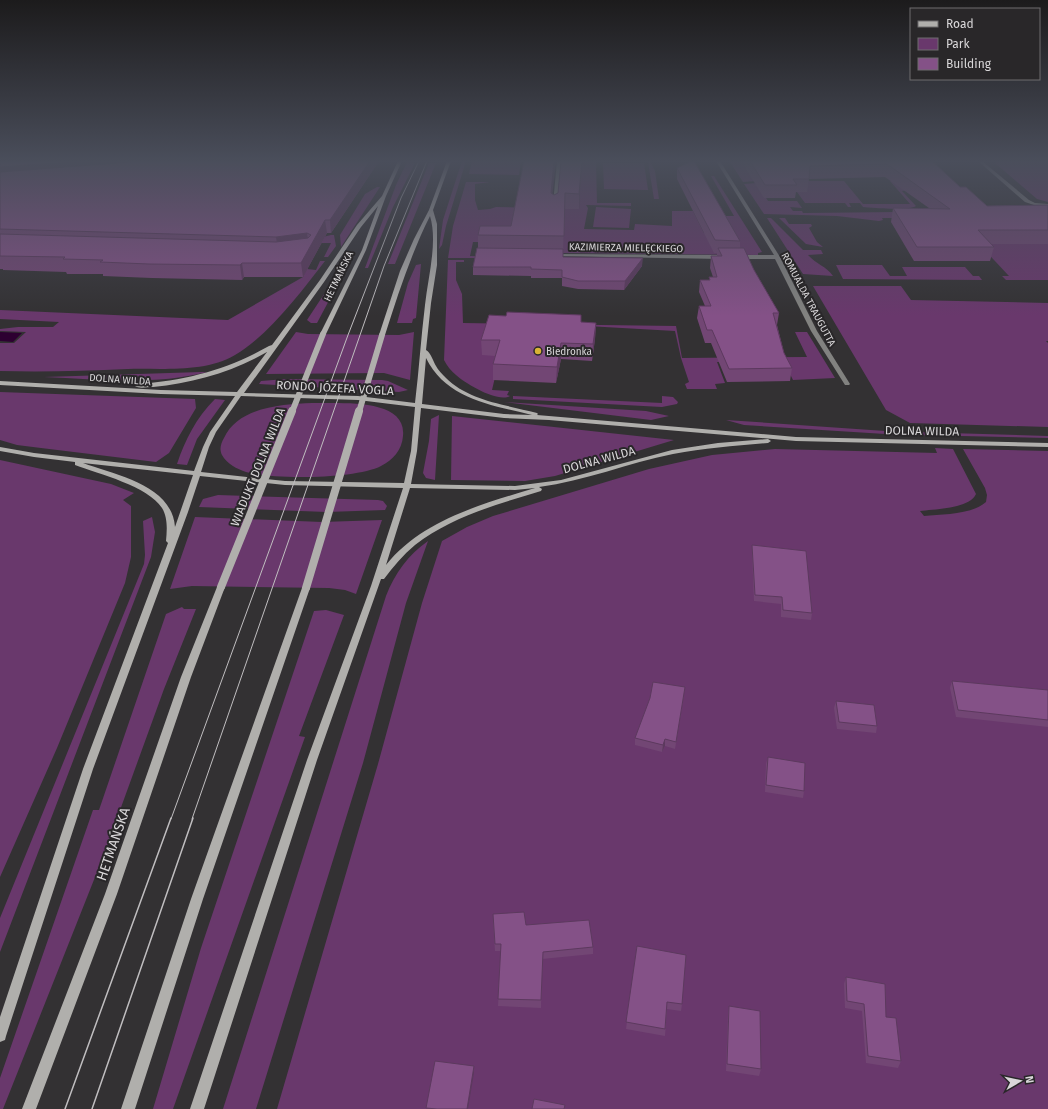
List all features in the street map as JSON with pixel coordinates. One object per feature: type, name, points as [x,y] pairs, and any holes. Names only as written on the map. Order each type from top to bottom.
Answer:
[{"type":"main road","points":[[0,1036],[88,769],[210,437],[239,394],[370,213]]},
{"type":"main road","name":"HETMAŃSKA","points":[[324,334],[364,250],[378,213]]},
{"type":"main road","points":[[128,1109],[189,921],[306,588],[382,335],[403,271],[416,239],[430,213]]},
{"type":"main road","points":[[197,1109],[312,760],[375,586],[407,486],[414,452],[428,303],[434,265],[435,224],[432,213]]},
{"type":"main road","name":"WIADUKT DOLNA WILDA","points":[[221,586],[324,334]]},
{"type":"main road","points":[[107,388],[160,384],[205,376],[240,364],[276,344]]},
{"type":"main road","points":[[424,348],[434,369],[446,382],[456,389],[486,402],[549,418]]},
{"type":"main road","name":"DOLNA WILDA","points":[[0,383],[161,392],[239,394]]},
{"type":"main road","name":"RONDO JÓZEFA VOGLA","points":[[239,394],[358,398],[419,406]]},
{"type":"main road","name":"DOLNA WILDA","points":[[419,406],[504,416],[549,418],[796,439],[1048,445]]},
{"type":"main road","name":"DOLNA WILDA","points":[[407,486],[515,488],[561,482],[672,452],[718,445],[796,439]]},
{"type":"main road","points":[[0,448],[19,453],[66,459],[285,483],[407,486]]},
{"type":"main road","points":[[66,459],[130,483],[157,498],[165,505],[171,521],[170,549]]},
{"type":"main road","points":[[375,586],[391,562],[428,532],[456,517],[561,482]]},
{"type":"main road","name":"HETMAŃSKA","points":[[29,1109],[108,901],[186,677],[221,586]]},
{"type":"street","name":"ROMUALDA TRAUGUTTA","points":[[750,213],[777,257],[814,331],[847,384]]},
{"type":"street","name":"KAZIMIERZA MIELĘCKIEGO","points":[[549,255],[777,257]]},
{"type":"green space","points":[[354,213],[363,213],[341,247],[340,235]]},
{"type":"green space","points":[[386,213],[391,213],[368,268],[365,268]]},
{"type":"green space","points":[[409,213],[416,213],[395,264],[388,264]]},
{"type":"green space","points":[[445,213],[450,213],[442,245],[439,249]]},
{"type":"green space","points":[[457,213],[587,213],[584,229],[634,230],[635,224],[672,226],[672,213],[694,213],[704,233],[718,216],[734,216],[732,213],[737,213],[762,252],[758,253],[758,255],[563,253],[563,243],[473,242],[470,256],[512,258],[448,258],[453,226]]},
{"type":"green space","points":[[595,213],[631,213],[629,228],[593,227]]},
{"type":"green space","points":[[763,213],[1004,213],[1048,219],[1048,280],[1006,280],[1002,276],[1009,276],[979,244],[1033,244],[932,218],[882,218],[883,220],[879,221],[837,216],[764,214]]},
{"type":"green space","points":[[767,218],[771,218],[803,250],[821,250],[823,254],[808,255],[833,276],[803,274]]},
{"type":"green space","points":[[779,218],[785,218],[789,224],[811,224],[812,226],[809,228],[817,242],[823,247],[806,244]]},
{"type":"green space","points":[[334,235],[336,246],[328,257],[324,257],[331,243],[298,243]]},
{"type":"green space","points":[[448,260],[464,260],[464,262],[456,262],[456,280],[462,294],[463,323],[676,326],[682,358],[807,357],[795,332],[807,332],[835,378],[793,380],[784,362],[717,362],[725,383],[715,384],[717,389],[687,389],[685,384],[689,382],[681,358],[675,331],[569,325],[500,356],[492,390],[509,391],[507,395],[510,396],[498,397],[490,395],[482,392],[461,379],[451,370],[444,360]]},
{"type":"green space","points":[[320,261],[325,261],[272,325],[248,346],[223,361],[197,367],[169,369],[0,371],[0,343],[14,343],[26,332],[0,331],[0,329],[18,327],[53,327],[59,322],[0,319],[0,310],[228,320],[303,277],[307,269],[316,270]]},
{"type":"green space","points":[[345,263],[349,263],[317,323],[311,323],[307,320],[332,282],[330,282]]},
{"type":"green space","points":[[421,264],[416,318],[413,319],[412,323],[397,323],[408,283],[416,265]]},
{"type":"green space","points":[[836,265],[882,265],[890,276],[907,276],[902,267],[965,267],[973,276],[979,276],[982,280],[843,279]]},
{"type":"green space","points":[[813,286],[901,286],[911,300],[1048,303],[1048,341],[1046,341],[1048,343],[1048,427],[910,423],[886,410]]},
{"type":"green space","points":[[296,332],[308,334],[399,335],[414,332],[410,380],[384,373],[266,374]]},
{"type":"green space","points":[[207,372],[167,379],[146,380],[105,380],[44,377]]},
{"type":"green space","points":[[286,379],[382,380],[388,381],[408,390],[399,392],[259,384],[261,381]]},
{"type":"green space","points":[[0,392],[195,399],[196,408],[169,453],[156,462],[17,445],[0,440]]},
{"type":"green space","points":[[513,396],[662,403],[662,396],[673,397],[678,402],[677,404],[662,407],[513,399]]},
{"type":"green space","points":[[215,399],[225,400],[197,439],[187,465],[177,464],[192,430],[202,414]]},
{"type":"green space","points":[[504,402],[646,411],[669,416],[651,420]]},
{"type":"green space","points":[[312,403],[369,405],[383,409],[394,415],[401,423],[403,436],[399,450],[393,458],[385,464],[369,470],[353,474],[315,477],[259,475],[246,472],[232,466],[222,455],[221,444],[231,428],[250,414],[275,406]]},
{"type":"green space","points":[[439,415],[435,480],[426,478],[423,473],[429,441],[431,419]]},
{"type":"green space","points":[[452,416],[674,440],[555,476],[525,481],[451,480]]},
{"type":"green space","points":[[726,420],[900,432],[901,435],[744,425]]},
{"type":"green space","points":[[914,432],[1048,436],[1048,438],[915,435]]},
{"type":"green space","points":[[935,448],[953,449],[976,494],[966,503],[942,509],[920,511],[924,516],[965,512],[986,502],[987,495],[985,488],[963,449],[1048,451],[1048,1109],[277,1109],[378,764],[422,603],[442,541],[467,527],[493,516],[649,469],[712,455],[775,449],[937,453]]},
{"type":"green space","points":[[0,460],[111,484],[134,493],[123,500],[131,506],[131,557],[125,583],[57,748],[0,877]]},
{"type":"green space","points":[[218,495],[378,500],[383,501],[387,506],[385,510],[327,512],[199,507],[203,499]]},
{"type":"green space","points":[[152,517],[155,532],[151,557],[0,952],[0,918],[144,564],[145,555],[143,521]]},
{"type":"green space","points":[[195,517],[322,522],[382,520],[356,594],[345,590],[329,588],[192,586],[170,589]]},
{"type":"green space","points":[[428,541],[406,603],[363,763],[256,1109],[223,1109],[386,596],[398,572],[408,558]]},
{"type":"green space","points":[[182,607],[184,609],[196,609],[164,689],[103,857],[3,1109],[0,1109],[0,1078],[93,810],[99,810],[166,614]]},
{"type":"green space","points":[[326,610],[344,615],[299,736],[305,737],[173,1109],[153,1109],[201,948],[314,611]]},
{"type":"shaded area","points":[[0,332],[22,333],[13,342],[0,341]]},
{"type":"building","points":[[0,213],[335,213],[330,220],[325,220],[301,263],[242,263],[240,265],[149,264],[100,262],[103,260],[63,259],[65,257],[0,256],[0,234],[276,242],[308,238],[311,235],[307,233],[276,237],[0,229]]},
{"type":"building","points":[[514,213],[565,213],[564,236],[478,235],[480,226],[511,226]]},
{"type":"building","points":[[701,213],[724,213],[740,241],[715,240]]},
{"type":"building","points":[[896,213],[1048,213],[1048,230],[978,230],[994,247],[917,247]]},
{"type":"building","points":[[477,248],[563,249],[563,257],[643,258],[625,281],[578,281],[562,277],[562,270],[531,269],[531,267],[473,267]]},
{"type":"building","points":[[718,248],[744,248],[754,270],[779,313],[773,313],[784,353],[792,368],[729,369],[712,330],[707,330],[699,306],[711,306],[700,280],[710,280],[709,277],[717,277],[711,256],[722,256]]},
{"type":"building","name":"Biedronka","points":[[507,312],[581,315],[581,322],[596,323],[593,344],[561,343],[557,367],[493,364],[500,340],[481,340],[489,315],[506,316]]},
{"type":"building","points":[[752,545],[806,551],[812,613],[783,610],[782,597],[755,595]]},
{"type":"building","points":[[952,681],[1048,690],[1048,720],[958,710]]},
{"type":"building","points":[[653,682],[685,687],[676,742],[665,739],[663,745],[635,738],[650,698]]},
{"type":"building","points":[[836,701],[874,705],[877,726],[839,722]]},
{"type":"building","points":[[768,757],[805,763],[804,791],[766,785]]},
{"type":"building","points":[[524,912],[526,925],[589,920],[593,947],[543,952],[541,1000],[498,999],[501,944],[495,944],[493,914]]},
{"type":"building","points":[[637,946],[686,955],[682,1004],[667,1002],[665,1029],[626,1022]]},
{"type":"building","points":[[846,977],[885,984],[886,1017],[896,1018],[901,1061],[868,1056],[864,1004],[847,1001]]},
{"type":"building","points":[[729,1006],[760,1011],[761,1069],[727,1064]]},
{"type":"building","points":[[435,1061],[474,1066],[467,1109],[426,1108]]},
{"type":"building","points":[[534,1099],[565,1105],[564,1109],[532,1109]]},
{"type":"tram line","points":[[171,819],[348,335],[395,213]]},
{"type":"tram line","points":[[192,819],[384,266],[406,213]]},
{"type":"tram line","points":[[65,1109],[171,818]]},
{"type":"tram line","points":[[92,1109],[193,818]]},
{"type":"place","name":"Biedronka","points":[[538,351]]}]
